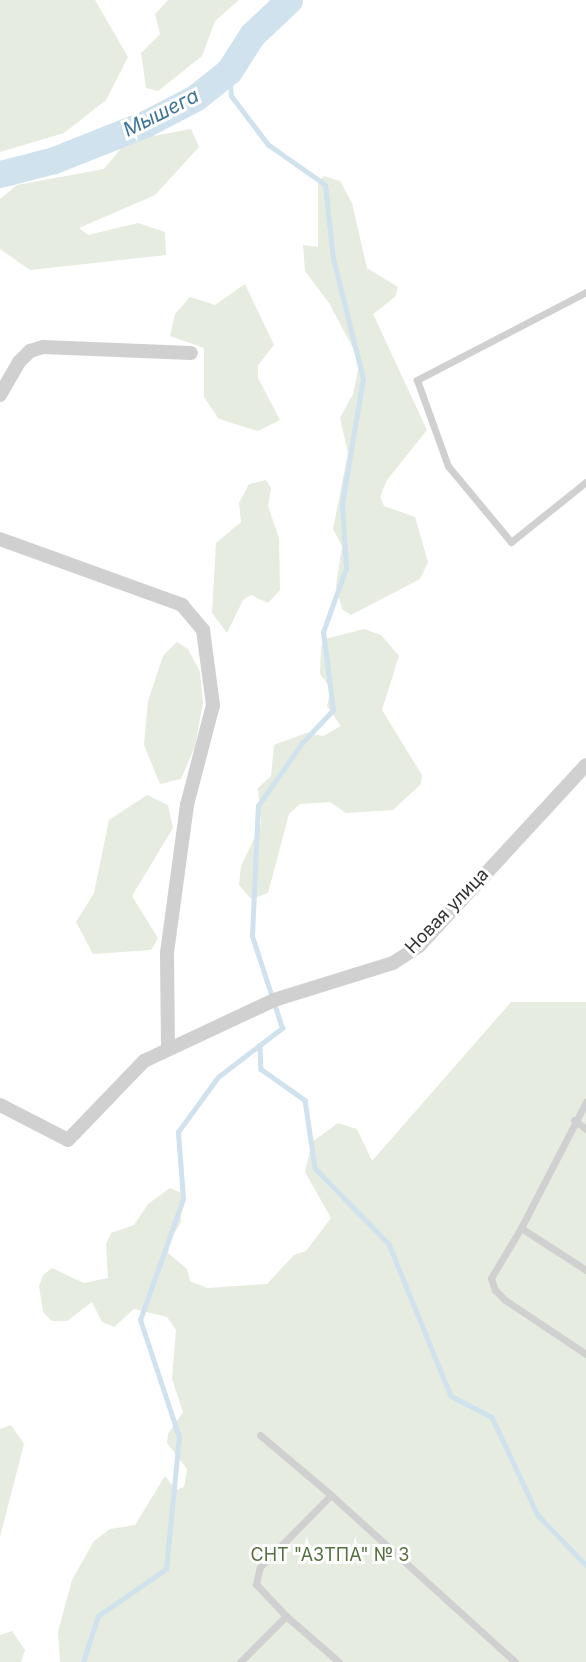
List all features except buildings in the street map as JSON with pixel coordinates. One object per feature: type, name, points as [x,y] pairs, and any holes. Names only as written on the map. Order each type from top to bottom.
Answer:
[{"type":"street","points":[[0,395],[19,362],[30,351],[43,347],[191,353]]},
{"type":"street","points":[[0,539],[182,605],[203,630],[213,705],[187,805],[167,953],[168,1049]]},
{"type":"street","name":"Новая улица","points":[[0,1106],[68,1140],[144,1061],[274,1000],[393,963],[419,946],[585,768]]},
{"type":"lane","points":[[586,292],[417,380],[448,466],[511,542],[586,482]]},
{"type":"lane","points":[[586,1102],[574,1120],[522,1228],[491,1278],[495,1290],[586,1354]]},
{"type":"lane","points":[[574,1120],[586,1129]]},
{"type":"lane","points":[[522,1228],[586,1270]]},
{"type":"lane","points":[[260,1435],[331,1495],[515,1662]]},
{"type":"lane","points":[[331,1495],[260,1568],[256,1584],[286,1616],[339,1662]]},
{"type":"lane","points":[[240,1662],[286,1616]]},
{"type":"green space","points":[[0,0],[95,0],[128,57],[106,100],[64,133],[0,152]]},
{"type":"green space","points":[[168,0],[239,0],[215,21],[202,56],[158,91],[146,88],[141,53],[160,34],[155,14]]},
{"type":"green space","points":[[191,129],[199,147],[155,195],[79,228],[88,235],[138,223],[165,232],[166,255],[30,270],[0,249],[0,199],[17,185],[104,169],[127,141]]},
{"type":"green space","points":[[324,176],[340,181],[352,203],[367,268],[398,287],[395,297],[373,314],[427,430],[387,480],[380,497],[384,506],[415,517],[428,562],[420,579],[351,615],[342,609],[336,586],[342,546],[333,529],[348,453],[340,418],[353,394],[360,361],[329,303],[305,271],[303,245],[318,247],[318,182]]},
{"type":"green space","points":[[245,284],[274,345],[258,365],[258,378],[280,420],[258,431],[219,419],[204,397],[204,348],[170,336],[175,314],[190,297],[215,305]]},
{"type":"green space","points":[[266,480],[271,488],[268,506],[279,538],[280,590],[268,603],[251,595],[243,600],[227,633],[212,613],[216,543],[241,522],[239,503],[249,484]]},
{"type":"green space","points":[[364,629],[381,635],[399,656],[382,710],[422,775],[421,784],[393,810],[346,813],[330,802],[300,804],[289,814],[268,893],[251,899],[239,885],[241,866],[261,824],[258,788],[271,776],[274,745],[306,733],[323,736],[341,726],[327,706],[331,689],[320,674],[321,647],[325,639]]},
{"type":"green space","points":[[177,642],[188,649],[200,672],[203,703],[195,746],[181,779],[160,784],[144,745],[148,701],[163,656]]},
{"type":"green space","points":[[147,795],[168,805],[173,828],[132,896],[158,938],[151,950],[93,954],[76,922],[94,893],[109,820]]},
{"type":"green space","name":"СНТ \"АЗТПА\" № 3","points":[[511,1002],[586,1002],[586,1662],[60,1662],[58,1632],[72,1580],[94,1541],[110,1529],[135,1525],[165,1476],[176,1490],[184,1487],[187,1469],[167,1443],[168,1434],[183,1412],[172,1379],[176,1330],[167,1317],[134,1309],[114,1327],[102,1322],[92,1302],[67,1321],[52,1321],[43,1312],[39,1286],[43,1275],[52,1268],[84,1283],[108,1278],[106,1244],[111,1233],[134,1225],[148,1204],[170,1188],[181,1193],[181,1222],[170,1240],[168,1253],[187,1269],[190,1281],[207,1288],[267,1284],[294,1255],[306,1251],[331,1218],[305,1172],[312,1142],[338,1123],[357,1129],[372,1161]]},
{"type":"green space","points":[[11,1425],[24,1444],[0,1537],[0,1429]]},
{"type":"green space","points":[[12,1631],[25,1650],[21,1662],[0,1662],[0,1635]]},
{"type":"waterway","name":"Мышега","points":[[0,174],[54,160],[145,124],[195,98],[229,71],[252,35],[289,0]]},
{"type":"waterway","points":[[83,1662],[98,1616],[166,1569],[179,1437],[140,1320],[183,1199],[178,1132],[218,1077],[282,1028],[252,936],[258,806],[302,743],[333,710],[323,632],[346,568],[342,504],[363,379],[333,259],[325,185],[268,145],[231,96],[229,71]]},
{"type":"waterway","points":[[260,1045],[261,1069],[305,1100],[315,1168],[389,1244],[451,1396],[492,1417],[538,1515],[586,1565]]}]
